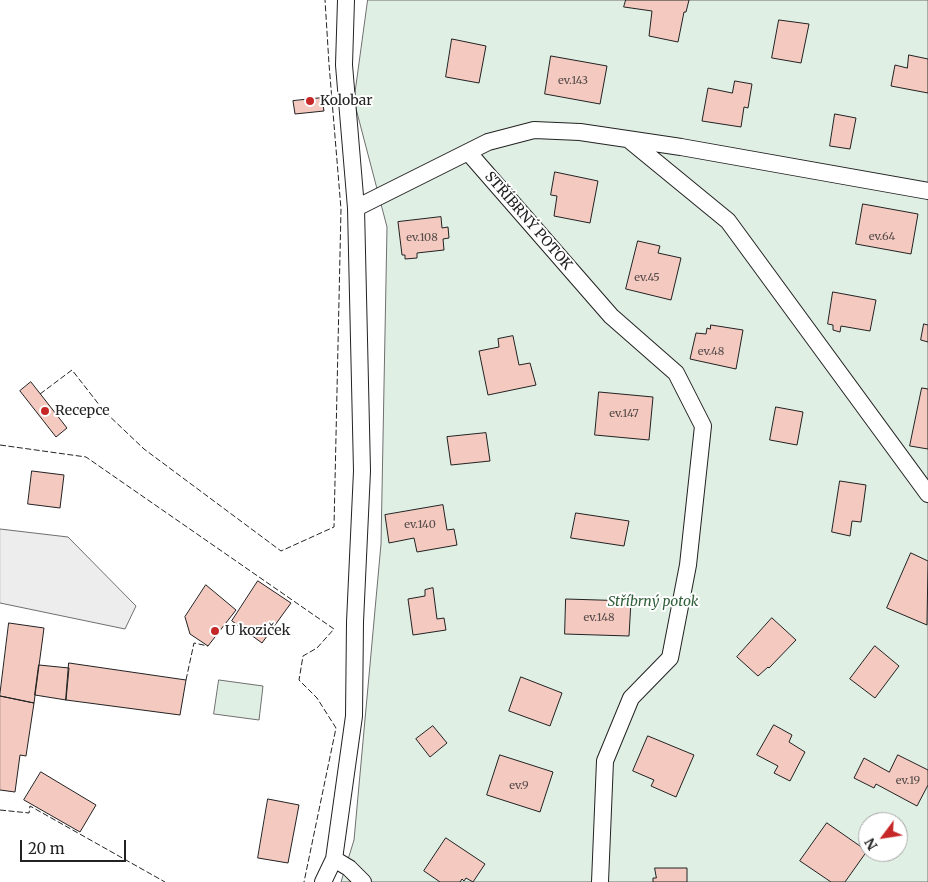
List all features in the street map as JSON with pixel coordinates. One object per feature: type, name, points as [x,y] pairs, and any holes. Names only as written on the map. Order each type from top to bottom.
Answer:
[{"type":"lane","points":[[323,882],[334,859],[354,716],[355,622],[362,471],[356,208],[344,65],[346,0]]},
{"type":"lane","points":[[356,208],[488,142],[534,130],[580,132],[681,147],[928,191]]},
{"type":"lane","points":[[628,139],[728,221],[928,494]]},
{"type":"lane","name":"STŘÍBRNÝ POTOK","points":[[468,152],[611,316],[676,373],[703,426],[688,565],[670,658],[632,698],[605,760],[600,882]]},
{"type":"lane","points":[[334,859],[349,868],[363,882]]},
{"type":"green space","name":"Stříbrný potok","points":[[368,0],[928,0],[928,882],[341,882],[354,840],[381,544],[387,227],[354,101]]},
{"type":"green space","points":[[219,680],[263,686],[259,720],[214,714]]},
{"type":"shaded area","points":[[0,529],[68,537],[136,606],[125,629],[0,603]]},
{"type":"building","points":[[626,0],[689,0],[686,12],[684,12],[678,42],[649,36],[652,11],[624,7]]},
{"type":"building","points":[[779,20],[809,24],[801,63],[772,58]]},
{"type":"building","points":[[452,39],[486,46],[479,83],[446,77]]},
{"type":"building","points":[[909,55],[928,59],[928,93],[891,86],[895,65],[907,68]]},
{"type":"building","points":[[551,56],[607,66],[600,104],[545,94]]},
{"type":"building","points":[[735,81],[752,84],[748,108],[744,107],[741,127],[702,121],[708,88],[732,93]]},
{"type":"building","points":[[322,98],[324,111],[295,114],[293,101]]},
{"type":"building","points":[[835,114],[856,118],[850,149],[830,146]]},
{"type":"building","points":[[555,172],[598,181],[590,223],[554,216],[557,196],[551,195]]},
{"type":"building","points":[[863,204],[918,214],[911,254],[856,244]]},
{"type":"building","points":[[441,217],[442,228],[448,227],[449,238],[443,239],[444,250],[417,253],[417,258],[405,259],[405,255],[402,255],[398,222]]},
{"type":"building","points":[[638,241],[660,246],[658,253],[681,258],[671,300],[626,289]]},
{"type":"building","points":[[833,292],[876,300],[870,331],[841,326],[840,332],[833,330],[833,325],[828,324]]},
{"type":"building","points":[[924,324],[928,325],[928,342],[921,340]]},
{"type":"building","points":[[711,325],[743,330],[736,369],[690,359],[696,333],[706,334],[707,328],[710,329]]},
{"type":"building","points":[[513,336],[519,365],[530,363],[536,385],[488,395],[479,351],[499,347],[498,339]]},
{"type":"building","name":"Recepce","points":[[31,382],[67,428],[56,437],[20,391]]},
{"type":"building","points":[[922,388],[928,389],[928,449],[910,446]]},
{"type":"building","points":[[599,392],[653,397],[649,440],[595,435]]},
{"type":"building","points":[[776,407],[803,412],[797,445],[770,440]]},
{"type":"building","points":[[486,433],[490,461],[451,465],[447,437]]},
{"type":"building","points":[[32,471],[64,475],[60,508],[28,504]]},
{"type":"building","points":[[840,481],[866,485],[861,522],[852,521],[850,536],[832,532]]},
{"type":"building","points":[[443,505],[447,530],[454,529],[457,545],[417,552],[414,538],[389,543],[385,515]]},
{"type":"building","points":[[576,513],[629,521],[624,546],[571,538]]},
{"type":"building","points":[[911,553],[928,561],[927,625],[887,608]]},
{"type":"building","points":[[258,581],[291,603],[262,643],[232,621]]},
{"type":"building","points":[[206,585],[236,610],[208,646],[190,634],[185,617]]},
{"type":"building","points":[[433,588],[437,619],[444,618],[446,630],[413,635],[408,599],[425,596],[425,590]]},
{"type":"building","points":[[566,599],[631,601],[629,636],[565,634]]},
{"type":"building","points":[[772,618],[796,640],[769,668],[758,676],[737,657]]},
{"type":"building","points":[[9,623],[44,628],[34,703],[0,696]]},
{"type":"building","points":[[875,646],[899,666],[875,698],[850,679]]},
{"type":"building","points":[[69,663],[186,680],[180,715],[66,700]]},
{"type":"building","points":[[39,665],[69,668],[66,700],[35,695]]},
{"type":"building","points":[[521,677],[562,693],[550,726],[509,711]]},
{"type":"building","points":[[0,696],[34,703],[26,756],[20,755],[15,792],[0,790]]},
{"type":"building","points":[[774,725],[792,735],[789,742],[805,752],[790,781],[774,773],[778,766],[757,755]]},
{"type":"building","points":[[433,726],[447,743],[430,757],[416,739]]},
{"type":"building","points":[[648,736],[694,755],[676,797],[651,786],[654,780],[633,771]]},
{"type":"building","points":[[500,755],[553,772],[540,812],[487,795]]},
{"type":"building","points":[[898,755],[928,770],[928,785],[917,806],[876,784],[874,788],[854,778],[864,758],[889,772]]},
{"type":"building","points":[[41,772],[96,805],[80,832],[24,800]]},
{"type":"building","points":[[268,799],[299,805],[288,863],[258,858]]},
{"type":"building","points":[[827,823],[858,845],[859,862],[845,882],[831,882],[800,861]]},
{"type":"building","points":[[446,838],[485,864],[473,882],[466,878],[460,882],[440,882],[424,871]]},
{"type":"building","points":[[655,868],[687,868],[687,882],[653,882],[653,878],[656,878]]},
{"type":"fence","points":[[40,394],[72,370],[104,411],[144,449],[281,551],[334,527],[341,209],[325,0]]},
{"type":"fence","points":[[0,445],[86,457],[334,629],[317,648],[303,656],[299,680],[317,698],[336,728],[304,882]]},
{"type":"fence","points":[[186,680],[194,643],[208,646]]},
{"type":"fence","points":[[0,810],[29,813],[30,806],[165,882]]},
{"type":"place","name":"Kolobar","points":[[310,101]]},
{"type":"place","name":"Recepce","points":[[45,411]]},
{"type":"place","name":"U koziček","points":[[215,631]]}]
